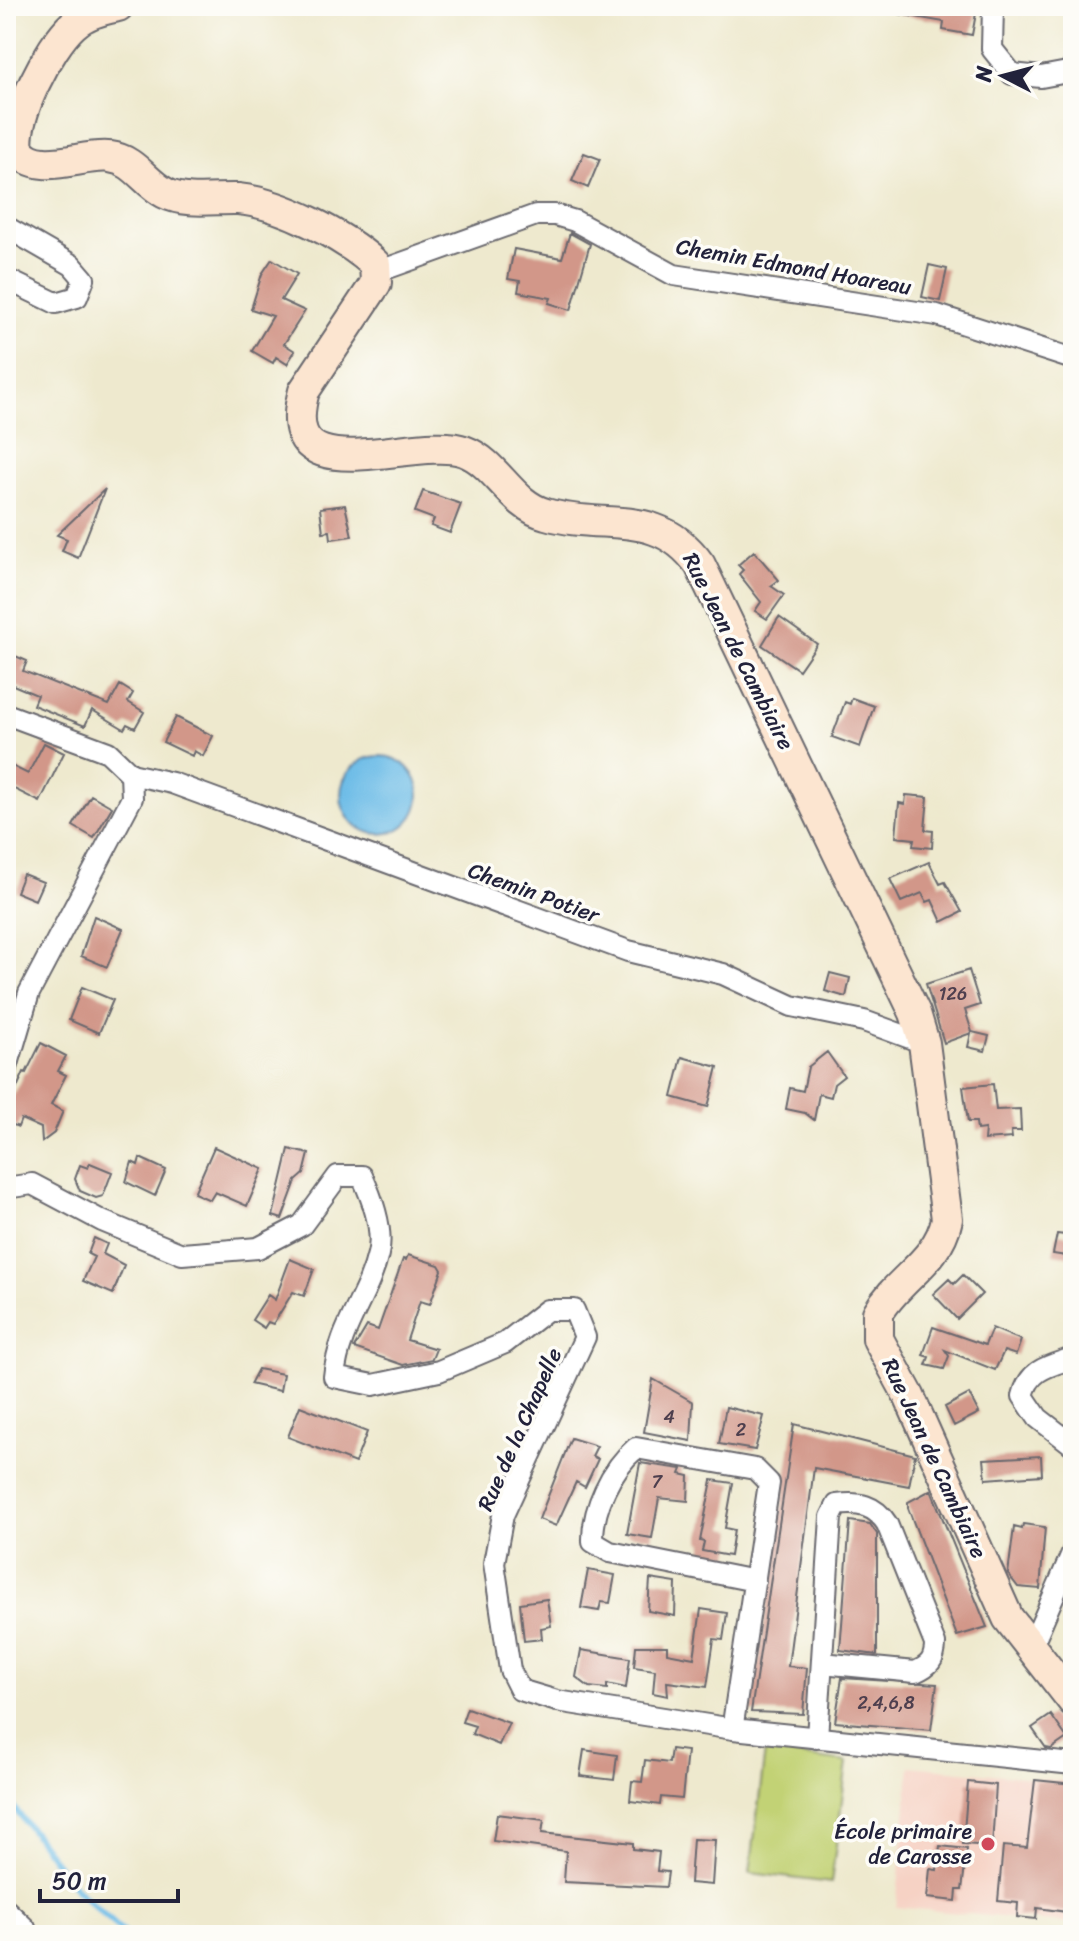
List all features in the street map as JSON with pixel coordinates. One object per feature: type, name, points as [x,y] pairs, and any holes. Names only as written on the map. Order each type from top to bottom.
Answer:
[{"type":"main road","points":[[118,6],[91,12],[74,23],[60,39],[17,127],[12,149],[34,161],[50,163],[101,155],[120,158],[166,194],[269,205],[344,240],[375,264],[377,272]]},
{"type":"main road","name":"Rue Jean de Cambiaire","points":[[377,272],[370,293],[304,391],[299,410],[302,429],[309,442],[321,454],[338,456],[429,448],[464,451],[485,466],[525,504],[545,514],[657,527],[686,546],[700,565],[882,938],[915,1013],[924,1043],[947,1219],[943,1235],[932,1254],[878,1313],[878,1339],[909,1396],[1008,1618],[1073,1701]]},
{"type":"street","points":[[993,6],[992,49],[1012,74],[1041,77],[1073,71]]},
{"type":"street","name":"Chemin Edmond Hoareau","points":[[377,272],[536,215],[555,215],[575,221],[674,275],[937,315],[1073,359]]},
{"type":"street","points":[[6,227],[72,265],[84,279],[77,297],[56,303],[6,279]]},
{"type":"street","points":[[6,714],[108,752],[131,774],[132,798],[29,993],[6,1071]]},
{"type":"street","name":"Chemin Potier","points":[[131,774],[172,783],[628,951],[723,974],[792,1006],[864,1021],[924,1043]]},
{"type":"street","name":"Rue de la Chapelle","points":[[6,1188],[32,1184],[102,1221],[182,1254],[258,1248],[302,1225],[338,1176],[362,1176],[373,1201],[379,1253],[337,1348],[334,1377],[373,1385],[439,1371],[505,1343],[547,1310],[574,1310],[585,1337],[503,1515],[494,1563],[510,1670],[520,1690],[557,1701],[733,1729],[1073,1764]]},
{"type":"street","points":[[1073,1358],[1040,1369],[1026,1382],[1023,1396],[1038,1418],[1073,1445]]},
{"type":"street","points":[[733,1729],[755,1581],[769,1483],[755,1469],[636,1448],[619,1462],[592,1523],[593,1542],[610,1552],[755,1581]]},
{"type":"street","points":[[817,1738],[831,1517],[837,1505],[865,1505],[879,1511],[887,1524],[935,1644],[935,1656],[927,1666],[915,1672],[822,1663]]},
{"type":"street","points":[[1031,1648],[1073,1551]]},
{"type":"street","points":[[6,1910],[25,1928],[27,1935]]},
{"type":"shaded area","name":"École primaire de Carosse","points":[[910,1766],[1073,1782],[1073,1924],[896,1907]]},
{"type":"green space","points":[[765,1751],[847,1762],[831,1883],[750,1873]]},
{"type":"water","points":[[372,756],[388,756],[402,762],[413,773],[419,795],[413,817],[402,828],[388,834],[372,834],[358,828],[347,817],[341,803],[341,787],[347,773],[358,762]]},
{"type":"building","points":[[898,6],[977,8],[972,35],[943,30],[944,22],[898,14]]},
{"type":"building","points":[[584,153],[600,159],[588,188],[572,181]]},
{"type":"building","points":[[570,233],[590,244],[571,310],[549,303],[551,298],[518,292],[520,281],[508,279],[514,249],[562,258]]},
{"type":"building","points":[[272,259],[297,274],[281,300],[305,311],[284,344],[295,351],[287,364],[276,357],[273,363],[252,351],[273,316],[251,309],[262,274]]},
{"type":"building","points":[[929,265],[947,269],[940,301],[922,297]]},
{"type":"building","points":[[105,489],[78,558],[62,551],[67,539],[57,535]]},
{"type":"building","points":[[423,491],[461,504],[450,533],[431,526],[434,519],[415,512]]},
{"type":"building","points":[[345,505],[352,536],[331,539],[330,531],[323,532],[320,508]]},
{"type":"building","points":[[754,551],[779,580],[771,586],[784,595],[767,619],[755,611],[761,602],[739,574],[743,570],[738,565]]},
{"type":"building","points":[[779,617],[817,644],[799,670],[762,645]]},
{"type":"building","points":[[6,652],[27,661],[23,671],[109,705],[120,685],[133,693],[128,702],[144,712],[135,728],[127,724],[124,729],[92,710],[85,726],[33,705],[37,695],[6,682]]},
{"type":"building","points":[[852,698],[874,706],[860,747],[832,737],[845,702],[850,704]]},
{"type":"building","points":[[176,717],[213,736],[203,756],[194,751],[192,756],[163,742]]},
{"type":"building","points":[[44,743],[64,753],[40,802],[6,785],[6,763],[28,774]]},
{"type":"building","points":[[91,795],[112,807],[94,838],[73,826]]},
{"type":"building","points":[[906,795],[928,797],[925,830],[933,831],[932,848],[913,846],[914,839],[896,837],[899,803],[905,804]]},
{"type":"building","points":[[929,862],[940,884],[945,882],[962,912],[942,922],[932,900],[927,902],[922,893],[901,902],[890,879]]},
{"type":"building","points":[[23,874],[43,882],[35,900],[16,892]]},
{"type":"building","points":[[94,916],[123,929],[107,967],[81,956]]},
{"type":"building","points":[[969,970],[980,1005],[965,1010],[972,1032],[989,1036],[985,1051],[968,1047],[971,1033],[944,1043],[926,984]]},
{"type":"building","points":[[830,973],[850,978],[846,997],[825,991]]},
{"type":"building","points":[[82,987],[113,1000],[99,1033],[69,1020]]},
{"type":"building","points":[[41,1043],[66,1056],[58,1071],[66,1075],[51,1105],[63,1111],[54,1133],[42,1142],[41,1128],[21,1119],[18,1127],[6,1122],[6,1112]]},
{"type":"building","points":[[827,1052],[844,1076],[834,1084],[831,1097],[819,1094],[814,1120],[805,1113],[786,1109],[790,1088],[803,1091],[808,1067]]},
{"type":"building","points":[[682,1057],[718,1067],[708,1107],[672,1097]]},
{"type":"building","points":[[993,1084],[996,1110],[1020,1109],[1021,1131],[1011,1131],[1012,1138],[984,1140],[985,1129],[977,1130],[976,1122],[968,1122],[963,1087]]},
{"type":"building","points":[[214,1147],[263,1169],[247,1206],[215,1192],[210,1200],[194,1193]]},
{"type":"building","points":[[289,1149],[309,1154],[304,1174],[296,1181],[282,1219],[273,1216]]},
{"type":"building","points":[[140,1158],[166,1170],[155,1196],[126,1182],[132,1162],[138,1165]]},
{"type":"building","points":[[90,1163],[112,1172],[103,1196],[96,1198],[80,1191],[75,1179],[80,1165],[88,1168]]},
{"type":"building","points":[[1057,1234],[1073,1236],[1073,1257],[1053,1254]]},
{"type":"building","points":[[94,1238],[107,1244],[103,1254],[124,1265],[113,1294],[83,1281],[94,1257],[88,1254]]},
{"type":"building","points":[[408,1255],[439,1265],[442,1270],[430,1304],[420,1301],[407,1340],[436,1349],[432,1359],[403,1365],[354,1348],[367,1326],[378,1330],[403,1259],[406,1260]]},
{"type":"building","points":[[290,1259],[314,1269],[304,1296],[293,1292],[273,1324],[268,1322],[264,1328],[252,1320],[268,1295],[275,1300]]},
{"type":"building","points":[[963,1275],[982,1294],[957,1319],[933,1294],[949,1279],[954,1284]]},
{"type":"building","points":[[933,1327],[985,1345],[992,1328],[1021,1340],[1016,1355],[1004,1351],[995,1370],[945,1350],[949,1356],[944,1369],[926,1365],[929,1357],[923,1355]]},
{"type":"building","points":[[258,1369],[283,1374],[280,1391],[250,1384]]},
{"type":"building","points":[[653,1379],[693,1402],[691,1441],[644,1432]]},
{"type":"building","points":[[969,1394],[979,1413],[954,1426],[945,1407]]},
{"type":"building","points":[[300,1406],[367,1432],[355,1463],[288,1437]]},
{"type":"building","points":[[726,1407],[764,1416],[755,1450],[719,1444]]},
{"type":"building","points":[[794,1424],[915,1455],[909,1486],[814,1468],[788,1666],[807,1668],[803,1714],[751,1712]]},
{"type":"building","points":[[571,1438],[597,1446],[592,1456],[598,1459],[585,1487],[576,1482],[556,1526],[539,1519]]},
{"type":"building","points":[[1041,1456],[1042,1475],[986,1479],[984,1459]]},
{"type":"building","points":[[640,1463],[682,1469],[680,1474],[689,1476],[688,1501],[659,1498],[652,1538],[627,1534]]},
{"type":"building","points":[[712,1480],[733,1483],[725,1528],[734,1530],[730,1556],[702,1551],[704,1542],[700,1541]]},
{"type":"building","points":[[931,1490],[987,1627],[957,1636],[908,1508],[908,1502]]},
{"type":"building","points":[[850,1521],[870,1524],[877,1534],[877,1655],[840,1650]]},
{"type":"building","points":[[1023,1524],[1045,1527],[1040,1589],[1018,1587],[1008,1574],[1014,1527],[1022,1529]]},
{"type":"building","points":[[588,1570],[615,1575],[610,1603],[601,1602],[599,1611],[581,1608]]},
{"type":"building","points":[[650,1579],[676,1583],[675,1616],[648,1611]]},
{"type":"building","points":[[547,1599],[551,1626],[541,1628],[542,1639],[524,1641],[520,1603]]},
{"type":"building","points":[[701,1609],[727,1613],[723,1640],[714,1639],[707,1687],[667,1682],[668,1696],[653,1693],[655,1670],[634,1667],[636,1646],[667,1646],[667,1653],[694,1658]]},
{"type":"building","points":[[581,1650],[630,1658],[626,1688],[607,1684],[607,1689],[589,1687],[576,1677]]},
{"type":"building","points":[[842,1678],[937,1684],[931,1730],[835,1722]]},
{"type":"building","points":[[467,1708],[509,1723],[499,1745],[472,1734],[475,1726],[462,1722]]},
{"type":"building","points":[[1051,1715],[1067,1738],[1051,1749],[1046,1748],[1032,1728]]},
{"type":"building","points":[[671,1749],[687,1751],[682,1799],[661,1797],[660,1805],[630,1801],[632,1781],[642,1782],[645,1760],[669,1763]]},
{"type":"building","points":[[584,1750],[617,1755],[614,1780],[580,1776]]},
{"type":"building","points":[[1035,1780],[1073,1784],[1070,1850],[1073,1850],[1073,1859],[1067,1912],[1037,1908],[1036,1919],[1017,1917],[1018,1903],[998,1901],[1003,1846],[1027,1848]]},
{"type":"building","points":[[968,1782],[996,1785],[992,1846],[963,1844]]},
{"type":"building","points":[[497,1814],[544,1820],[542,1833],[633,1843],[633,1849],[659,1852],[657,1871],[668,1872],[666,1887],[564,1882],[566,1851],[493,1841]]},
{"type":"building","points":[[693,1839],[715,1840],[712,1885],[690,1883]]},
{"type":"building","points":[[940,1846],[967,1849],[962,1890],[957,1890],[956,1901],[927,1898],[930,1869],[937,1870]]},
{"type":"waterway","points":[[6,1797],[76,1889],[126,1935]]},
{"type":"place","name":"École primaire de Carosse","points":[[988,1844]]}]
